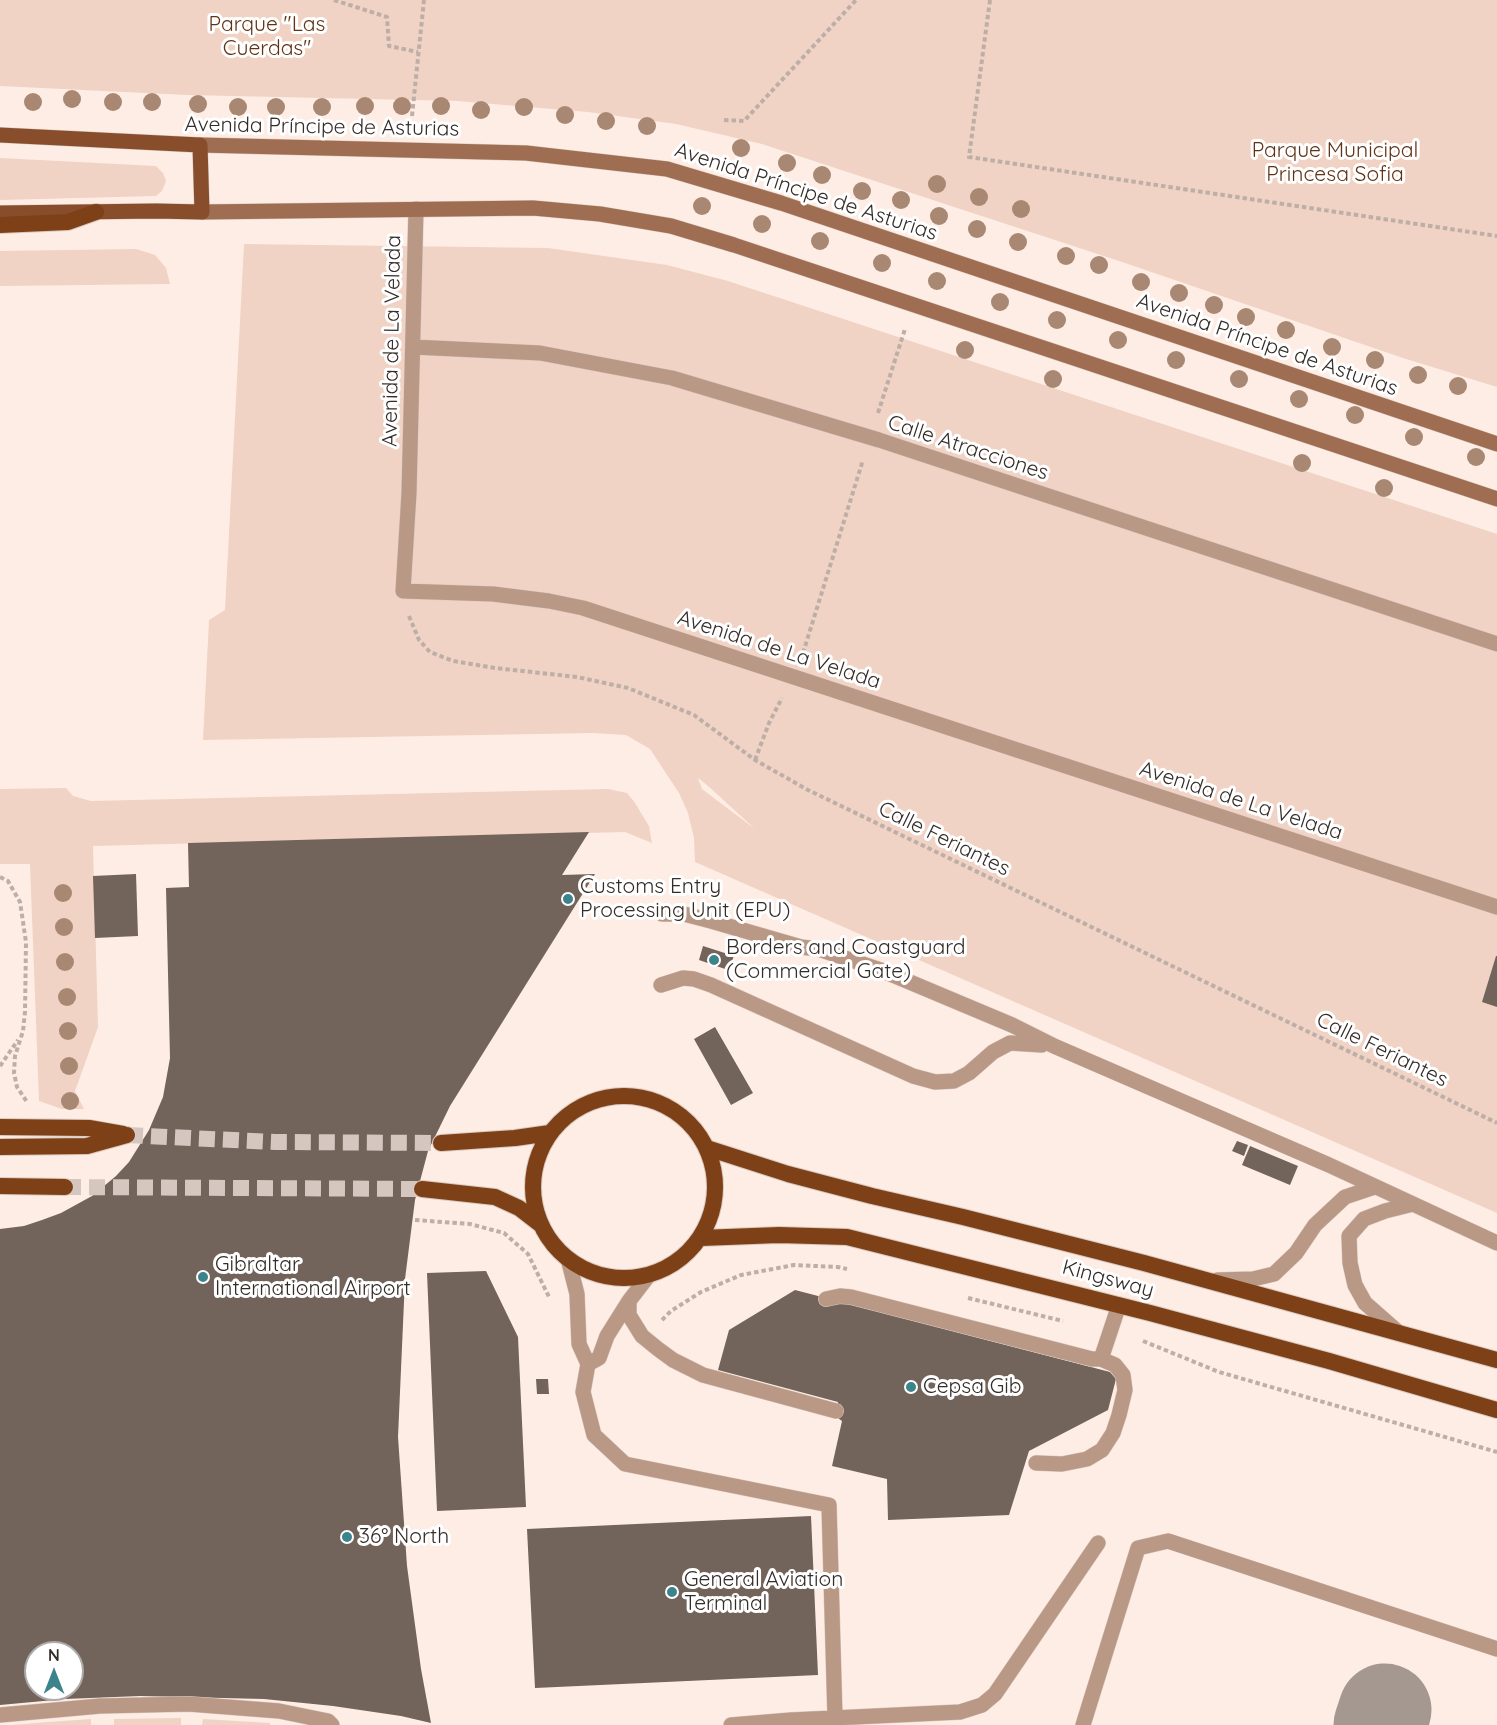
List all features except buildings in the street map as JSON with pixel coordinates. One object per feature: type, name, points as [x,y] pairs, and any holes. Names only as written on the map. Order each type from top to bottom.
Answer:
[{"type":"highway","points":[[0,225],[68,222],[96,212]]},
{"type":"highway","points":[[613,1096],[640,1098],[666,1106],[688,1122],[706,1148],[715,1178],[713,1209],[700,1238],[687,1254],[669,1267],[649,1275],[628,1278],[607,1277],[586,1270],[568,1259],[552,1244],[541,1225],[534,1202],[533,1178],[538,1154],[550,1133],[566,1117],[586,1104],[613,1096]]},
{"type":"highway","points":[[0,1127],[89,1128],[127,1135],[87,1146],[0,1147]]},
{"type":"highway","points":[[441,1143],[550,1133]]},
{"type":"highway","name":"Kingsway","points":[[706,1148],[861,1194],[963,1217],[1211,1281],[1497,1360]]},
{"type":"highway","points":[[0,1186],[65,1186]]},
{"type":"highway","points":[[422,1190],[495,1197],[519,1208],[541,1225]]},
{"type":"highway","name":"Kingsway","points":[[700,1238],[779,1235],[847,1237],[1119,1305],[1340,1364],[1497,1410]]},
{"type":"main road","name":"Avenida Príncipe de Asturias","points":[[0,135],[200,145],[526,153],[667,169],[780,203],[1497,444]]},
{"type":"main road","points":[[200,145],[202,212]]},
{"type":"main road","points":[[0,213],[533,208],[600,214],[671,226],[1497,499]]},
{"type":"lane","name":"Avenida de La Velada","points":[[416,209],[410,493],[403,591],[493,594],[583,608],[1497,907]]},
{"type":"lane","name":"Calle Atracciones","points":[[413,347],[540,353],[672,378],[869,438],[1497,644]]},
{"type":"lane","points":[[662,914],[684,914],[801,947],[818,949],[881,970],[1012,1025],[1054,1046],[1375,1186],[1497,1244]]},
{"type":"lane","points":[[662,985],[683,978],[711,985],[914,1076],[935,1082],[954,1081],[969,1073],[993,1052],[1010,1043],[1054,1046]]},
{"type":"lane","points":[[1211,1281],[1253,1279],[1274,1274],[1296,1252],[1315,1225],[1345,1197],[1375,1186]]},
{"type":"lane","points":[[1398,1332],[1365,1303],[1355,1285],[1350,1263],[1349,1236],[1364,1219],[1413,1204]]},
{"type":"lane","points":[[568,1259],[577,1294],[579,1344],[588,1364],[583,1392],[594,1435],[625,1464],[829,1505],[835,1718]]},
{"type":"lane","points":[[588,1364],[599,1358],[607,1336],[649,1275]]},
{"type":"lane","points":[[826,1299],[840,1296],[851,1297],[962,1325],[992,1338],[1101,1359],[1115,1365],[1123,1375],[1125,1390],[1113,1433],[1102,1450],[1087,1460],[1062,1464],[1036,1463]]},
{"type":"lane","points":[[629,1301],[629,1315],[642,1336],[673,1360],[703,1375],[836,1411]]},
{"type":"lane","points":[[1101,1359],[1119,1305]]},
{"type":"lane","points":[[887,1315],[903,1310]]},
{"type":"lane","points":[[937,1328],[945,1325],[962,1325]]},
{"type":"lane","points":[[1037,1353],[1053,1349]]},
{"type":"lane","points":[[713,1378],[734,1374]]},
{"type":"lane","points":[[763,1391],[788,1389]]},
{"type":"lane","points":[[1083,1725],[1138,1548],[1168,1541],[1497,1649]]},
{"type":"lane","points":[[731,1725],[960,1712],[982,1706],[995,1694],[1098,1543]]},
{"type":"lane","points":[[0,1715],[100,1706],[189,1704],[279,1711],[328,1721],[332,1725]]},
{"type":"path","points":[[334,0],[387,17],[389,46],[418,52]]},
{"type":"path","points":[[412,116],[424,0]]},
{"type":"path","points":[[724,120],[744,121],[856,0]]},
{"type":"path","points":[[990,0],[969,157],[1497,236]]},
{"type":"path","points":[[755,760],[780,700],[796,677],[869,438],[914,305]]},
{"type":"path","name":"Calle Feriantes","points":[[403,591],[410,622],[419,640],[430,652],[453,661],[577,677],[628,688],[694,715],[755,760],[808,790],[1497,1123]]},
{"type":"path","points":[[0,877],[8,881],[20,902],[26,942],[25,1012],[15,1056],[14,1073],[17,1087],[27,1102],[35,1108]]},
{"type":"path","points":[[0,1066],[14,1048],[22,1031]]},
{"type":"green space","name":"Parque Municipal Princesa Sofia","points":[[0,0],[1497,0],[1497,387],[1403,358],[1125,263],[762,144],[676,124],[588,112],[457,101],[187,95],[0,86]]},
{"type":"green space","points":[[0,158],[156,166],[163,173],[166,181],[162,191],[156,196],[0,200]]},
{"type":"green space","points":[[244,244],[548,248],[667,265],[728,281],[1497,534],[1497,1213],[695,862],[694,838],[688,813],[679,793],[650,749],[626,735],[593,733],[203,740],[209,620],[225,610]],"holes":[[[698,778],[755,829],[702,789]]]},
{"type":"green space","points":[[136,249],[155,255],[166,268],[170,284],[0,286],[0,251]]},
{"type":"green space","points":[[66,788],[73,796],[91,801],[608,789],[627,793],[649,826],[652,843],[625,832],[93,846],[98,1027],[75,1091],[84,1109],[62,1109],[39,1101],[30,864],[0,864],[0,789]]},
{"type":"green space","points":[[181,1718],[181,1725],[114,1725],[114,1719]]},
{"type":"green space","points":[[91,1719],[91,1725],[12,1725],[48,1722]]},
{"type":"green space","points":[[203,1719],[270,1723],[270,1725],[202,1725]]},
{"type":"taxiway","points":[[1380,1725],[1385,1710]]},
{"type":"tunnel","points":[[127,1135],[275,1142],[441,1143]]},
{"type":"tunnel","points":[[65,1187],[422,1189]]},
{"type":"place","name":"Customs Entry Processing Unit (EPU)","points":[[568,899]]},
{"type":"place","name":"Borders and Coastguard (Commercial Gate)","points":[[714,960]]},
{"type":"place","name":"Gibraltar International Airport","points":[[203,1277]]},
{"type":"place","name":"Cepsa Gib","points":[[911,1387]]},
{"type":"place","name":"36° North","points":[[347,1537]]},
{"type":"place","name":"General Aviation Terminal","points":[[672,1592]]},
{"type":"park label","name":"Parque \"Las Cuerdas\"","points":[[267,37]]}]
